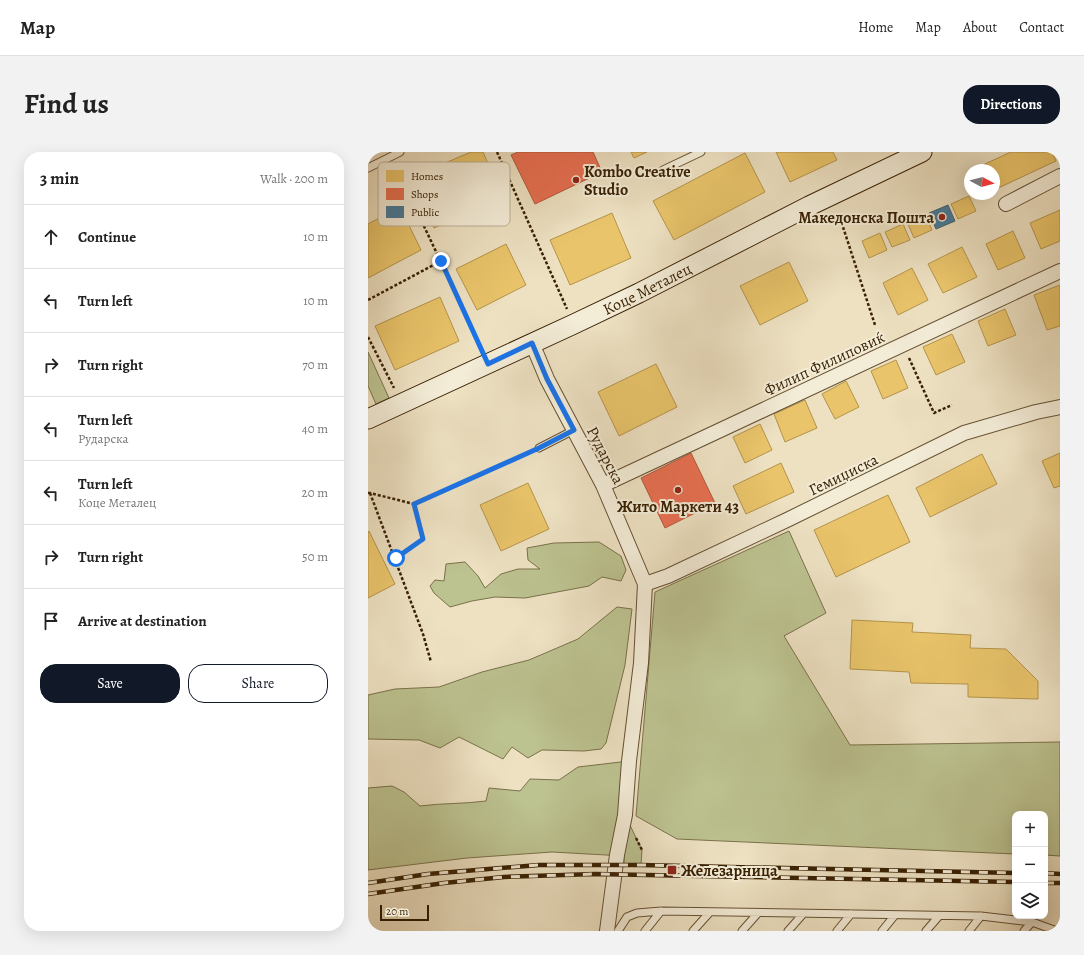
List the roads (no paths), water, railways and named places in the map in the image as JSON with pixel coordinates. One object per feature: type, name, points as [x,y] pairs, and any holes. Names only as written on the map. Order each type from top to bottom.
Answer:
[{"type":"street","name":"Коце Металец","points":[[368,419],[639,293],[809,206],[922,152]]},
{"type":"street","points":[[1006,204],[1060,176]]},
{"type":"street","name":"Филип Филиповиќ","points":[[603,485],[1060,271]]},
{"type":"street","name":"Рударска","points":[[532,343],[547,379],[603,485],[645,584]]},
{"type":"street","name":"Гемиџиска","points":[[645,584],[668,576],[964,433],[1036,412],[1060,407]]},
{"type":"street","points":[[607,931],[616,855],[625,815],[629,761],[641,663],[645,584]]},
{"type":"lane","points":[[380,162],[400,152]]},
{"type":"lane","points":[[662,170],[701,152]]},
{"type":"lane","points":[[368,168],[378,163]]},
{"type":"lane","points":[[539,448],[574,430]]},
{"type":"lane","points":[[645,931],[661,912]]},
{"type":"lane","points":[[618,931],[627,917],[637,913],[661,912],[981,916],[1032,922],[1057,931]]},
{"type":"lane","points":[[694,931],[710,912]]},
{"type":"lane","points":[[742,931],[758,913]]},
{"type":"lane","points":[[788,931],[803,914]]},
{"type":"lane","points":[[837,931],[851,914]]},
{"type":"lane","points":[[882,931],[895,915]]},
{"type":"lane","points":[[926,931],[939,916]]},
{"type":"lane","points":[[969,931],[981,916]]},
{"type":"lane","points":[[1024,931],[1032,922]]},
{"type":"railway","points":[[368,883],[428,874],[539,865],[641,865],[1012,873]]},
{"type":"railway","points":[[1048,873],[1060,874]]},
{"type":"railway","points":[[368,894],[444,883],[504,877],[595,874],[1012,882]]},
{"type":"railway","points":[[1048,883],[1060,883]]},
{"type":"place","name":"Kombo Creative Studio","points":[[576,180]]},
{"type":"place","name":"Македонска Пошта","points":[[942,217]]},
{"type":"place","name":"Жито Маркети 43","points":[[678,490]]},
{"type":"place","name":"Железарница","points":[[672,870]]}]
